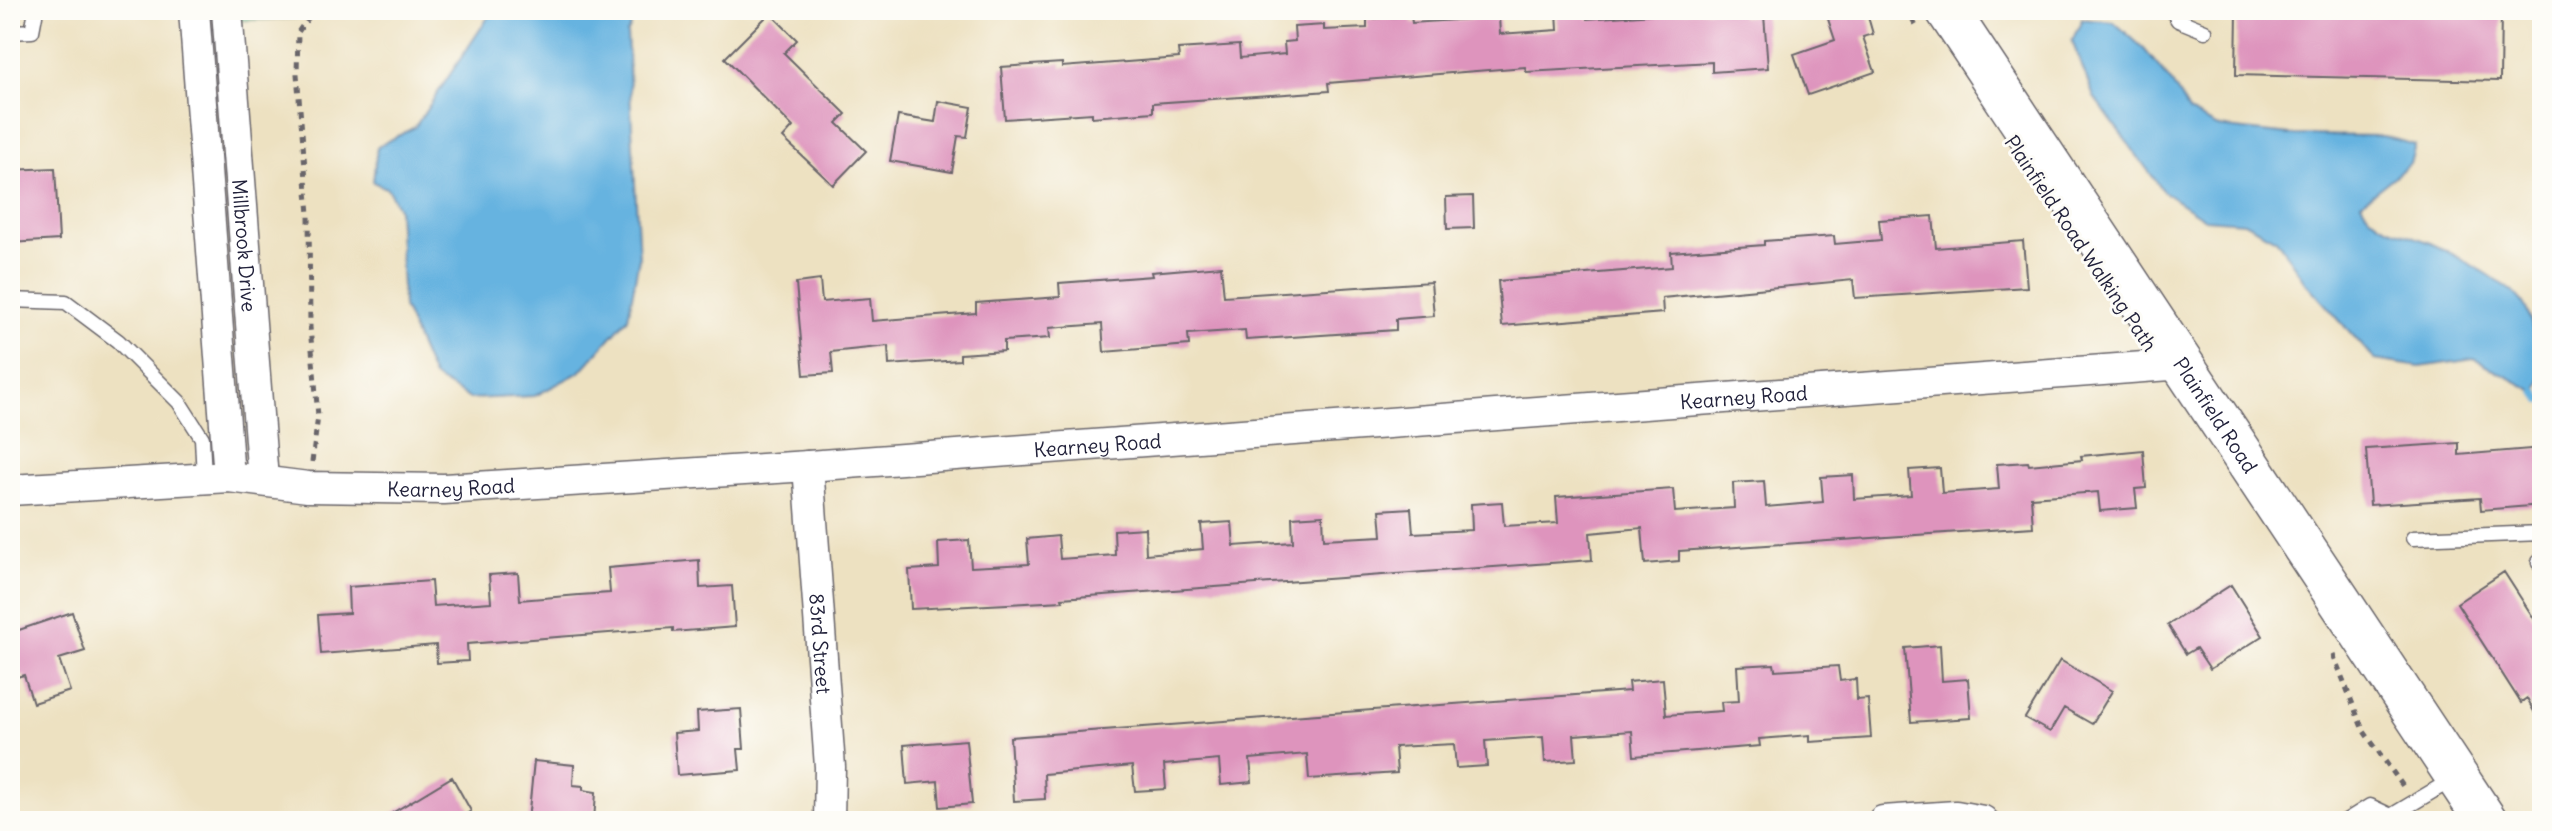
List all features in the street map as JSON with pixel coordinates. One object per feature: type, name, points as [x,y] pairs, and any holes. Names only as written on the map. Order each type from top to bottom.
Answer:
[{"type":"main road","name":"Plainfield Road","points":[[1949,19],[2184,364],[2486,821]]},
{"type":"street","name":"Millbrook Drive","points":[[194,10],[216,477]]},
{"type":"street","name":"Millbrook Drive","points":[[227,10],[263,480]]},
{"type":"street","name":"Kearney Road","points":[[10,490],[216,477],[308,487],[444,489],[808,466],[2184,364]]},
{"type":"street","name":"83rd Street","points":[[808,466],[830,767],[829,821]]},
{"type":"street","points":[[1883,821],[1956,816],[1982,820]]},
{"type":"lane","points":[[10,32],[32,31],[36,10]]},
{"type":"lane","points":[[2172,10],[2178,20],[2205,31]]},
{"type":"lane","points":[[10,300],[66,302],[118,341],[179,402],[202,438],[216,477]]},
{"type":"lane","points":[[2413,538],[2542,533]]},
{"type":"lane","points":[[2346,821],[2370,806],[2391,818],[2456,776]]},
{"type":"path","points":[[308,487],[318,416],[310,327],[309,214],[297,74],[298,32],[314,10]]},
{"type":"path","points":[[1906,10],[1949,19]]},
{"type":"path","points":[[2333,654],[2363,730],[2415,803]]},
{"type":"green space","points":[[227,10],[348,10],[322,17],[228,21]]},
{"type":"water","points":[[493,10],[638,10],[627,34],[639,258],[628,318],[580,372],[535,396],[470,399],[433,377],[403,307],[398,208],[388,189],[373,182],[377,147],[415,127]]},
{"type":"water","points":[[2082,19],[2114,22],[2144,49],[2172,83],[2189,112],[2218,127],[2290,135],[2383,136],[2415,145],[2410,164],[2361,203],[2380,223],[2459,258],[2501,283],[2519,298],[2530,320],[2540,362],[2541,380],[2536,392],[2474,359],[2420,367],[2375,360],[2305,282],[2276,239],[2244,222],[2205,219],[2164,192],[2094,97],[2072,41]]},
{"type":"building","points":[[1557,10],[1587,10],[1587,19],[1707,10],[1741,10],[1741,17],[1764,15],[1768,68],[1712,72],[1712,62],[1526,72],[1525,67],[1328,83],[1329,91],[1153,103],[1153,112],[1005,119],[1001,67],[1062,63],[1062,67],[1179,58],[1178,49],[1239,45],[1240,58],[1285,54],[1284,42],[1295,41],[1294,27],[1324,25],[1324,30],[1367,28],[1367,19],[1411,16],[1412,23],[1499,17],[1500,34],[1558,30]]},
{"type":"building","points":[[1854,10],[1866,10],[1873,34],[1863,37],[1875,72],[1808,95],[1794,54],[1835,40],[1828,19]]},
{"type":"building","points":[[2237,10],[2501,10],[2500,81],[2236,75]]},
{"type":"building","points":[[770,13],[797,40],[784,53],[846,114],[837,123],[866,151],[833,185],[783,138],[793,127],[725,58]]},
{"type":"building","points":[[938,101],[972,107],[967,137],[958,136],[952,172],[890,161],[898,116],[935,122]]},
{"type":"building","points":[[55,168],[59,240],[10,243],[10,170]]},
{"type":"building","points":[[1473,196],[1474,228],[1447,229],[1446,197]]},
{"type":"building","points":[[1933,216],[1936,248],[2023,241],[2027,287],[1855,298],[1853,280],[1662,298],[1663,313],[1502,326],[1498,281],[1672,267],[1671,252],[1764,245],[1764,241],[1834,236],[1835,244],[1881,240],[1879,220]]},
{"type":"building","points":[[1221,266],[1224,296],[1431,282],[1434,316],[1396,319],[1396,330],[1246,340],[1245,330],[1188,334],[1189,345],[1104,352],[1102,324],[1049,328],[1050,338],[1004,341],[1004,351],[960,354],[960,360],[889,365],[888,346],[831,352],[833,373],[804,375],[796,283],[820,280],[822,302],[870,298],[872,321],[976,313],[976,303],[1060,297],[1059,283],[1152,276],[1151,272]]},
{"type":"building","points":[[2459,443],[2459,455],[2542,448],[2542,505],[2481,510],[2480,498],[2370,505],[2366,449]]},
{"type":"building","points":[[2143,450],[2146,488],[2135,489],[2137,508],[2100,511],[2098,492],[2031,497],[2033,527],[1679,551],[1679,561],[1645,564],[1642,528],[1590,533],[1592,560],[1062,598],[1063,601],[911,609],[909,570],[939,568],[938,542],[969,540],[971,567],[1029,564],[1027,539],[1058,536],[1060,559],[1115,555],[1114,530],[1145,528],[1146,554],[1203,549],[1201,524],[1232,522],[1234,546],[1293,542],[1292,517],[1323,515],[1324,539],[1382,536],[1380,510],[1411,508],[1413,533],[1472,530],[1471,504],[1502,502],[1504,526],[1558,523],[1556,497],[1673,489],[1675,512],[1734,508],[1733,483],[1764,481],[1766,507],[1823,502],[1821,477],[1853,475],[1854,499],[1911,495],[1909,470],[1940,468],[1942,493],[1999,489],[1997,464],[2028,462],[2029,465],[2082,460],[2081,456]]},
{"type":"building","points":[[699,560],[700,588],[732,586],[735,627],[673,632],[673,628],[467,644],[468,661],[437,663],[436,645],[321,654],[318,615],[349,613],[348,587],[431,581],[433,606],[491,602],[489,575],[518,573],[520,600],[610,593],[608,568]]},
{"type":"building","points":[[2504,572],[2542,631],[2542,726],[2527,699],[2521,703],[2457,603]]},
{"type":"building","points":[[2231,585],[2263,636],[2210,669],[2196,648],[2186,654],[2168,625]]},
{"type":"building","points":[[72,612],[85,651],[59,659],[70,691],[33,703],[24,675],[10,679],[10,633]]},
{"type":"building","points":[[1940,645],[1942,681],[1968,679],[1971,718],[1911,722],[1905,648]]},
{"type":"building","points":[[2060,660],[2112,691],[2092,724],[2064,708],[2050,732],[2025,718]]},
{"type":"building","points":[[1774,664],[1775,670],[1838,666],[1840,681],[1856,679],[1857,700],[1868,699],[1871,738],[1810,742],[1810,735],[1759,739],[1760,746],[1634,756],[1632,731],[1574,735],[1576,760],[1545,762],[1543,737],[1485,741],[1487,766],[1456,768],[1454,744],[1395,747],[1397,773],[1309,779],[1307,754],[1250,759],[1252,782],[1221,785],[1219,760],[1164,765],[1166,789],[1135,791],[1132,766],[1044,774],[1045,799],[1014,801],[1010,737],[1629,691],[1628,682],[1663,679],[1666,715],[1722,711],[1721,702],[1739,701],[1737,666]]},
{"type":"building","points":[[741,709],[744,749],[738,749],[740,770],[677,775],[674,733],[698,731],[697,712]]},
{"type":"building","points":[[966,740],[972,804],[940,807],[938,781],[907,784],[904,745]]},
{"type":"building","points":[[534,761],[574,765],[573,785],[596,792],[594,821],[528,821]]},
{"type":"building","points":[[452,777],[471,811],[455,821],[379,821]]},
{"type":"waterway","points":[[2536,392],[2542,400]]}]
